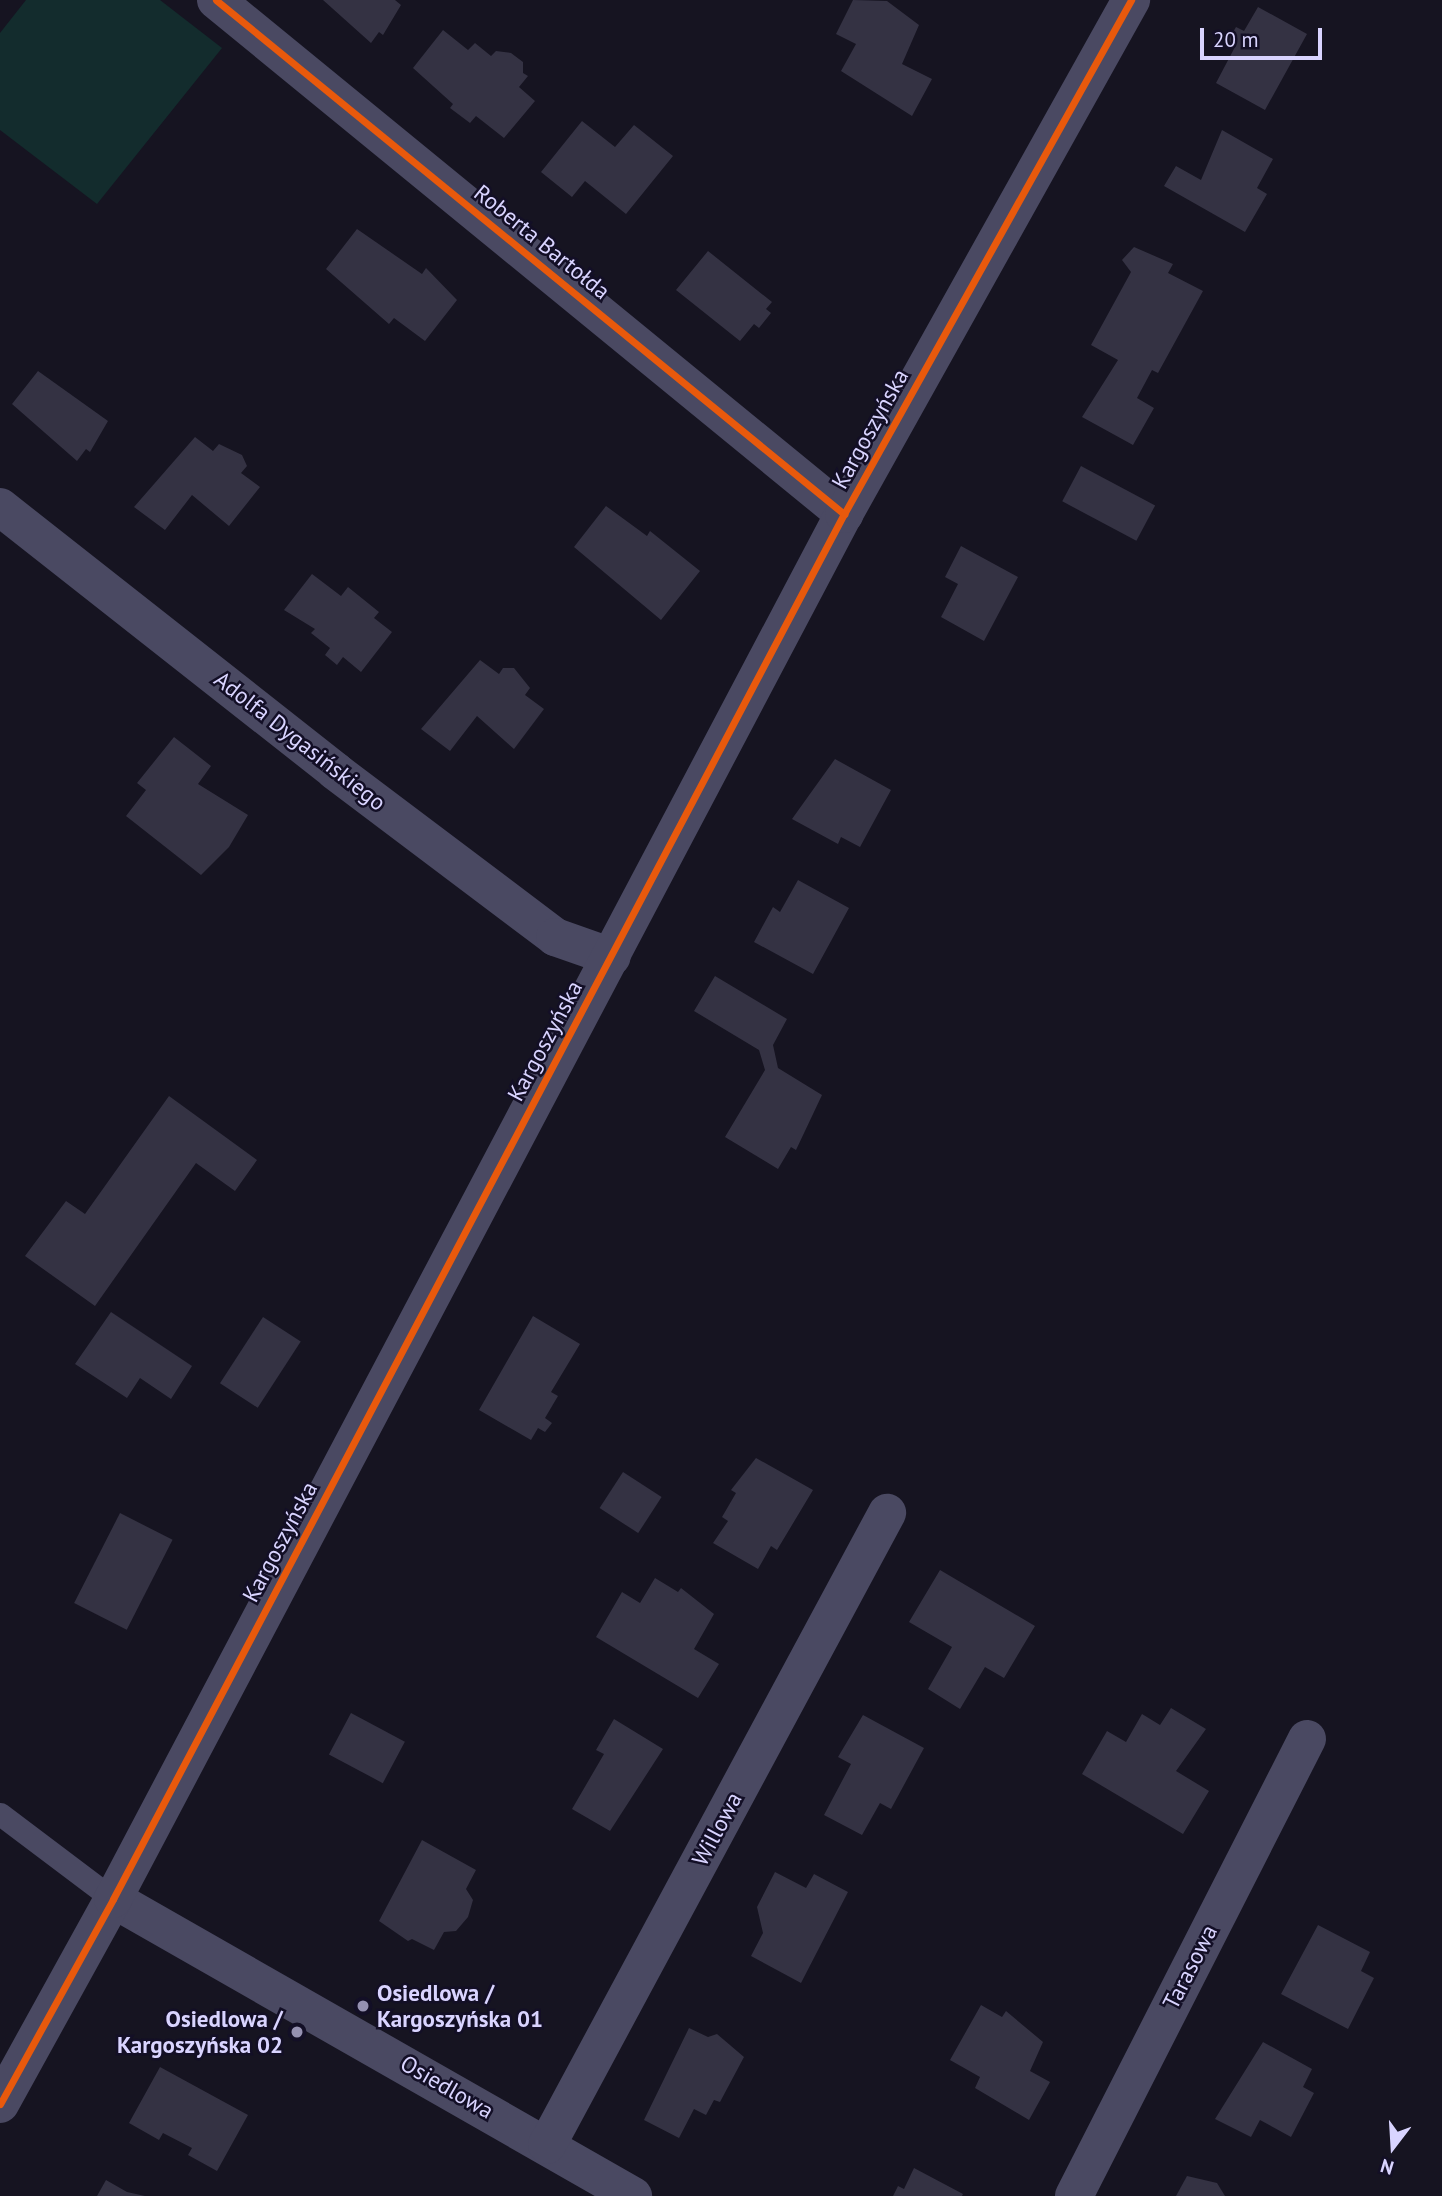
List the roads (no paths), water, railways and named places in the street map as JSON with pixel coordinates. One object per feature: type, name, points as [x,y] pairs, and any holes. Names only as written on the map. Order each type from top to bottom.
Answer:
[{"type":"street","name":"Roberta Bartołda","points":[[216,0],[845,514]]},
{"type":"street","name":"Kargoszyńska","points":[[0,2104],[113,1899],[845,514],[1131,0]]},
{"type":"street","name":"Adolfa Dygasińskiego","points":[[0,507],[335,771],[555,937],[612,957]]},
{"type":"street","name":"Willowa","points":[[547,2145],[887,1513]]},
{"type":"street","name":"Tarasowa","points":[[1074,2196],[1307,1739]]},
{"type":"street","name":"Osiedlowa","points":[[113,1899],[547,2145],[609,2190]]},
{"type":"lane","points":[[0,1814],[113,1899]]},
{"type":"place","name":"Osiedlowa / Kargoszyńska 01","points":[[363,2006]]},
{"type":"place","name":"Osiedlowa / Kargoszyńska 02","points":[[297,2032]]}]
